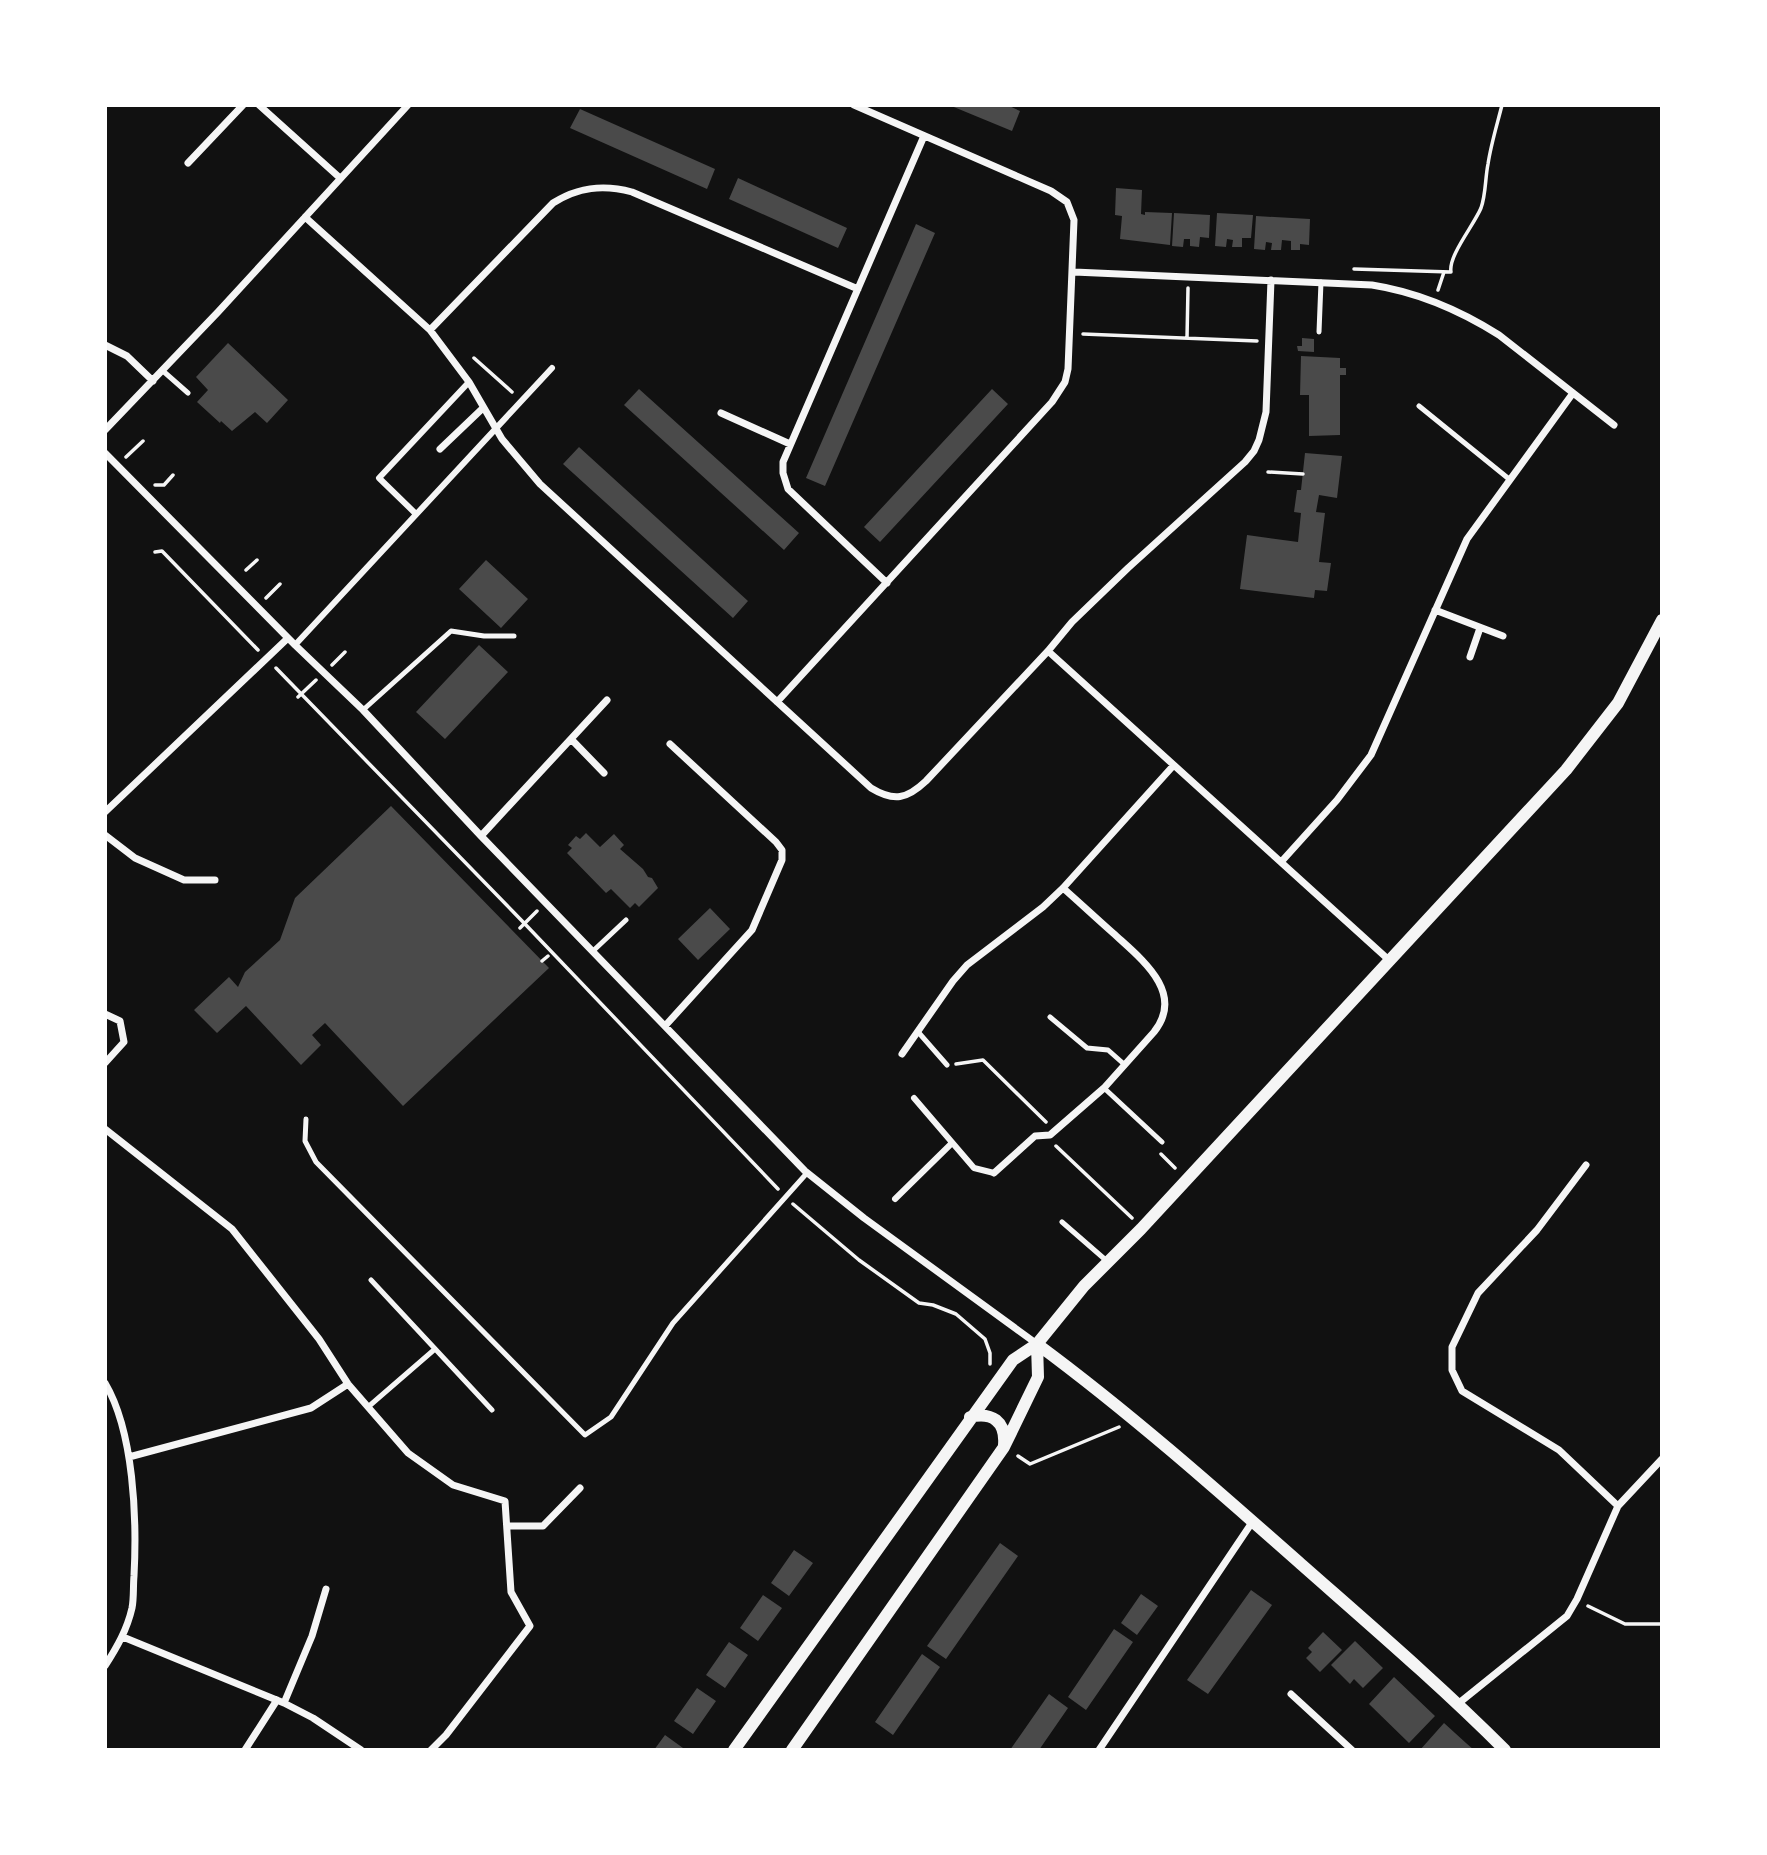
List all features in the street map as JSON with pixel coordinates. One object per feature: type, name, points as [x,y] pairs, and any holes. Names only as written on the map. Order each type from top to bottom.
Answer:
[{"type":"street","points":[[188,163],[243,105]]},
{"type":"street","points":[[259,105],[341,178]]},
{"type":"street","points":[[105,430],[153,382],[408,105]]},
{"type":"street","points":[[778,702],[1060,392],[1068,369],[1074,220],[1067,202],[1051,191],[854,105]]},
{"type":"street","points":[[887,583],[788,489],[783,462],[925,136]]},
{"type":"street","points":[[430,330],[553,203],[566,195],[598,187],[614,187],[632,192],[858,289]]},
{"type":"street","points":[[305,217],[430,330],[469,382],[496,429],[540,484],[871,788],[894,798],[916,790],[1073,622],[1254,451],[1266,412],[1271,280]]},
{"type":"street","points":[[1073,272],[1189,275],[1394,288],[1434,302],[1499,335],[1614,425]]},
{"type":"street","points":[[105,345],[127,356],[153,382]]},
{"type":"street","points":[[295,645],[552,368]]},
{"type":"street","points":[[416,514],[379,478],[469,382]]},
{"type":"street","points":[[1282,861],[1337,800],[1371,755],[1467,539],[1573,393]]},
{"type":"street","points":[[440,449],[483,408]]},
{"type":"street","points":[[721,413],[790,444]]},
{"type":"street","points":[[105,453],[363,710],[807,1173],[864,1218],[1089,1382],[1253,1521],[1459,1703],[1505,1750]]},
{"type":"street","points":[[1435,610],[1503,636]]},
{"type":"street","points":[[734,1750],[1013,1360],[1037,1344],[1084,1286],[1141,1229],[1390,961],[1591,739],[1618,703],[1662,620]]},
{"type":"street","points":[[1470,657],[1480,628]]},
{"type":"street","points":[[105,812],[288,638]]},
{"type":"street","points":[[1048,651],[1390,961]]},
{"type":"street","points":[[481,835],[607,700]]},
{"type":"street","points":[[571,739],[604,773]]},
{"type":"street","points":[[665,1026],[752,930],[782,860],[782,850],[776,842],[670,744]]},
{"type":"street","points":[[902,1054],[919,1033],[935,1005],[967,965],[1043,907],[1063,888],[1173,766]]},
{"type":"street","points":[[105,835],[135,858],[184,880],[215,880]]},
{"type":"street","points":[[914,1098],[974,1168],[994,1172],[1035,1136],[1053,1133],[1104,1088],[1162,1022],[1166,1012],[1161,988],[1149,966],[1063,888]]},
{"type":"street","points":[[105,1014],[120,1021],[124,1042],[105,1063]]},
{"type":"street","points":[[105,1129],[232,1229],[319,1339],[348,1384],[408,1453],[453,1485],[505,1502],[511,1592],[530,1626],[446,1735],[431,1750]]},
{"type":"street","points":[[895,1199],[952,1143]]},
{"type":"street","points":[[1586,1165],[1537,1230],[1478,1293],[1452,1347],[1452,1370],[1462,1391],[1559,1450],[1618,1506]]},
{"type":"street","points":[[792,1750],[1004,1447],[1038,1377],[1037,1344]]},
{"type":"street","points":[[105,1383],[115,1399],[129,1457],[136,1538],[132,1606],[123,1637],[105,1666]]},
{"type":"street","points":[[129,1457],[311,1408],[348,1384]]},
{"type":"street","points":[[970,1417],[991,1416],[998,1420],[1005,1436],[1004,1447]]},
{"type":"street","points":[[1459,1703],[1567,1616],[1618,1506],[1662,1459]]},
{"type":"street","points":[[507,1526],[543,1526],[580,1488]]},
{"type":"street","points":[[1099,1750],[1253,1521]]},
{"type":"street","points":[[245,1750],[281,1702],[312,1636],[326,1589]]},
{"type":"street","points":[[123,1637],[281,1702],[313,1718],[361,1750]]},
{"type":"street","points":[[1291,1695],[1352,1750]]},
{"type":"lane","points":[[1319,332],[1321,282]]},
{"type":"lane","points":[[163,371],[188,393]]},
{"type":"lane","points":[[1419,406],[1509,479]]},
{"type":"lane","points":[[363,710],[451,631],[484,636],[514,636]]},
{"type":"lane","points":[[593,951],[626,920]]},
{"type":"lane","points":[[1050,1017],[1087,1048],[1108,1050],[1125,1065]]},
{"type":"lane","points":[[919,1033],[947,1065]]},
{"type":"lane","points":[[1104,1088],[1162,1142]]},
{"type":"lane","points":[[306,1119],[305,1140],[316,1162],[584,1435],[611,1417],[673,1323],[807,1173]]},
{"type":"lane","points":[[1062,1222],[1108,1262]]},
{"type":"lane","points":[[371,1280],[492,1410]]},
{"type":"lane","points":[[368,1407],[435,1349]]},
{"type":"path","points":[[1342,269],[1451,272],[1449,265],[1454,254],[1465,240],[1481,208],[1487,166],[1502,105]]},
{"type":"path","points":[[1434,302],[1444,272]]},
{"type":"path","points":[[1187,338],[1189,275]]},
{"type":"path","points":[[1070,333],[1269,342]]},
{"type":"path","points":[[474,358],[522,401]]},
{"type":"path","points":[[117,465],[143,442]]},
{"type":"path","points":[[1268,472],[1303,474]]},
{"type":"path","points":[[147,476],[156,486],[163,485],[173,475]]},
{"type":"path","points":[[155,552],[162,551],[525,924],[765,1176]]},
{"type":"path","points":[[246,570],[257,560]]},
{"type":"path","points":[[258,607],[280,584]]},
{"type":"path","points":[[520,928],[545,902]]},
{"type":"path","points":[[542,961],[548,956]]},
{"type":"path","points":[[947,1065],[983,1060],[1053,1133],[1055,1145],[1133,1218],[1141,1229]]},
{"type":"path","points":[[1162,1142],[1158,1152],[1186,1180]]},
{"type":"path","points":[[802,1214],[807,1214],[859,1260],[919,1303],[956,1314],[985,1339],[988,1343],[990,1364],[985,1374]]},
{"type":"path","points":[[1004,1447],[1030,1464],[1135,1421]]},
{"type":"path","points":[[1577,1599],[1625,1624],[1662,1624]]},
{"type":"building","points":[[949,105],[1007,105],[1020,111],[1012,131]]},
{"type":"building","points":[[580,109],[715,169],[707,189],[570,128]]},
{"type":"building","points":[[738,178],[847,228],[838,248],[729,199]]},
{"type":"building","points":[[1116,188],[1142,190],[1141,214],[1172,213],[1170,245],[1120,239],[1122,216],[1115,215]]},
{"type":"building","points":[[1174,213],[1210,215],[1209,238],[1200,237],[1199,247],[1190,246],[1190,239],[1184,239],[1183,247],[1172,246]]},
{"type":"building","points":[[1217,213],[1253,215],[1251,238],[1242,238],[1242,247],[1232,247],[1233,240],[1227,239],[1226,247],[1215,246]]},
{"type":"building","points":[[1256,216],[1310,219],[1309,245],[1300,244],[1300,250],[1291,250],[1291,241],[1282,240],[1281,250],[1271,250],[1272,243],[1266,242],[1265,250],[1254,249]]},
{"type":"building","points":[[916,224],[935,233],[825,486],[806,478]]},
{"type":"building","points":[[1302,338],[1314,339],[1314,352],[1298,351],[1297,346],[1302,346]]},
{"type":"building","points":[[228,343],[288,400],[267,423],[255,412],[232,431],[197,402],[208,390],[196,377]]},
{"type":"building","points":[[1301,356],[1340,358],[1340,368],[1346,368],[1346,375],[1340,375],[1340,435],[1309,436],[1309,395],[1300,395]]},
{"type":"building","points":[[639,389],[799,533],[784,550],[624,405]]},
{"type":"building","points":[[992,389],[1008,404],[880,542],[864,527]]},
{"type":"building","points":[[579,447],[748,601],[733,618],[563,464]]},
{"type":"building","points":[[1305,453],[1342,456],[1337,498],[1319,495],[1316,512],[1325,513],[1319,562],[1331,563],[1327,591],[1315,590],[1314,598],[1240,589],[1247,535],[1298,542],[1301,513],[1294,512],[1297,490],[1301,490]]},
{"type":"building","points":[[486,560],[528,599],[501,628],[459,589]]},
{"type":"building","points":[[479,645],[508,672],[445,739],[416,712]]},
{"type":"building","points":[[391,806],[549,968],[403,1106],[325,1023],[312,1035],[321,1045],[301,1065],[246,1006],[217,1033],[194,1010],[229,977],[238,987],[245,972],[280,940],[295,898]]},
{"type":"building","points":[[586,833],[600,847],[614,834],[624,845],[620,849],[652,878],[658,888],[639,907],[635,903],[630,908],[611,889],[606,893],[567,853],[572,848],[568,845],[576,836],[580,839]]},
{"type":"building","points":[[710,908],[730,929],[698,960],[678,939]]},
{"type":"building","points":[[1000,1543],[1018,1556],[946,1659],[927,1646]]},
{"type":"building","points":[[794,1550],[813,1563],[789,1596],[771,1583]]},
{"type":"building","points":[[1251,1590],[1272,1605],[1208,1694],[1187,1680]]},
{"type":"building","points":[[1141,1594],[1158,1606],[1137,1635],[1121,1623]]},
{"type":"building","points":[[763,1595],[782,1608],[758,1641],[740,1628]]},
{"type":"building","points":[[1114,1629],[1133,1642],[1086,1710],[1068,1697]]},
{"type":"building","points":[[1323,1632],[1342,1650],[1320,1672],[1306,1658],[1312,1652],[1308,1648]]},
{"type":"building","points":[[1355,1641],[1383,1668],[1363,1688],[1354,1679],[1350,1684],[1331,1665]]},
{"type":"building","points":[[729,1642],[748,1655],[725,1688],[706,1675]]},
{"type":"building","points":[[922,1654],[940,1667],[893,1735],[875,1722]]},
{"type":"building","points":[[1394,1677],[1435,1716],[1409,1743],[1369,1704]]},
{"type":"building","points":[[697,1688],[716,1701],[693,1734],[674,1721]]},
{"type":"building","points":[[1049,1694],[1068,1708],[1039,1750],[1010,1750]]},
{"type":"building","points":[[1444,1723],[1466,1743],[1474,1750],[1420,1750]]},
{"type":"building","points":[[665,1735],[683,1748],[682,1750],[654,1750]]}]
